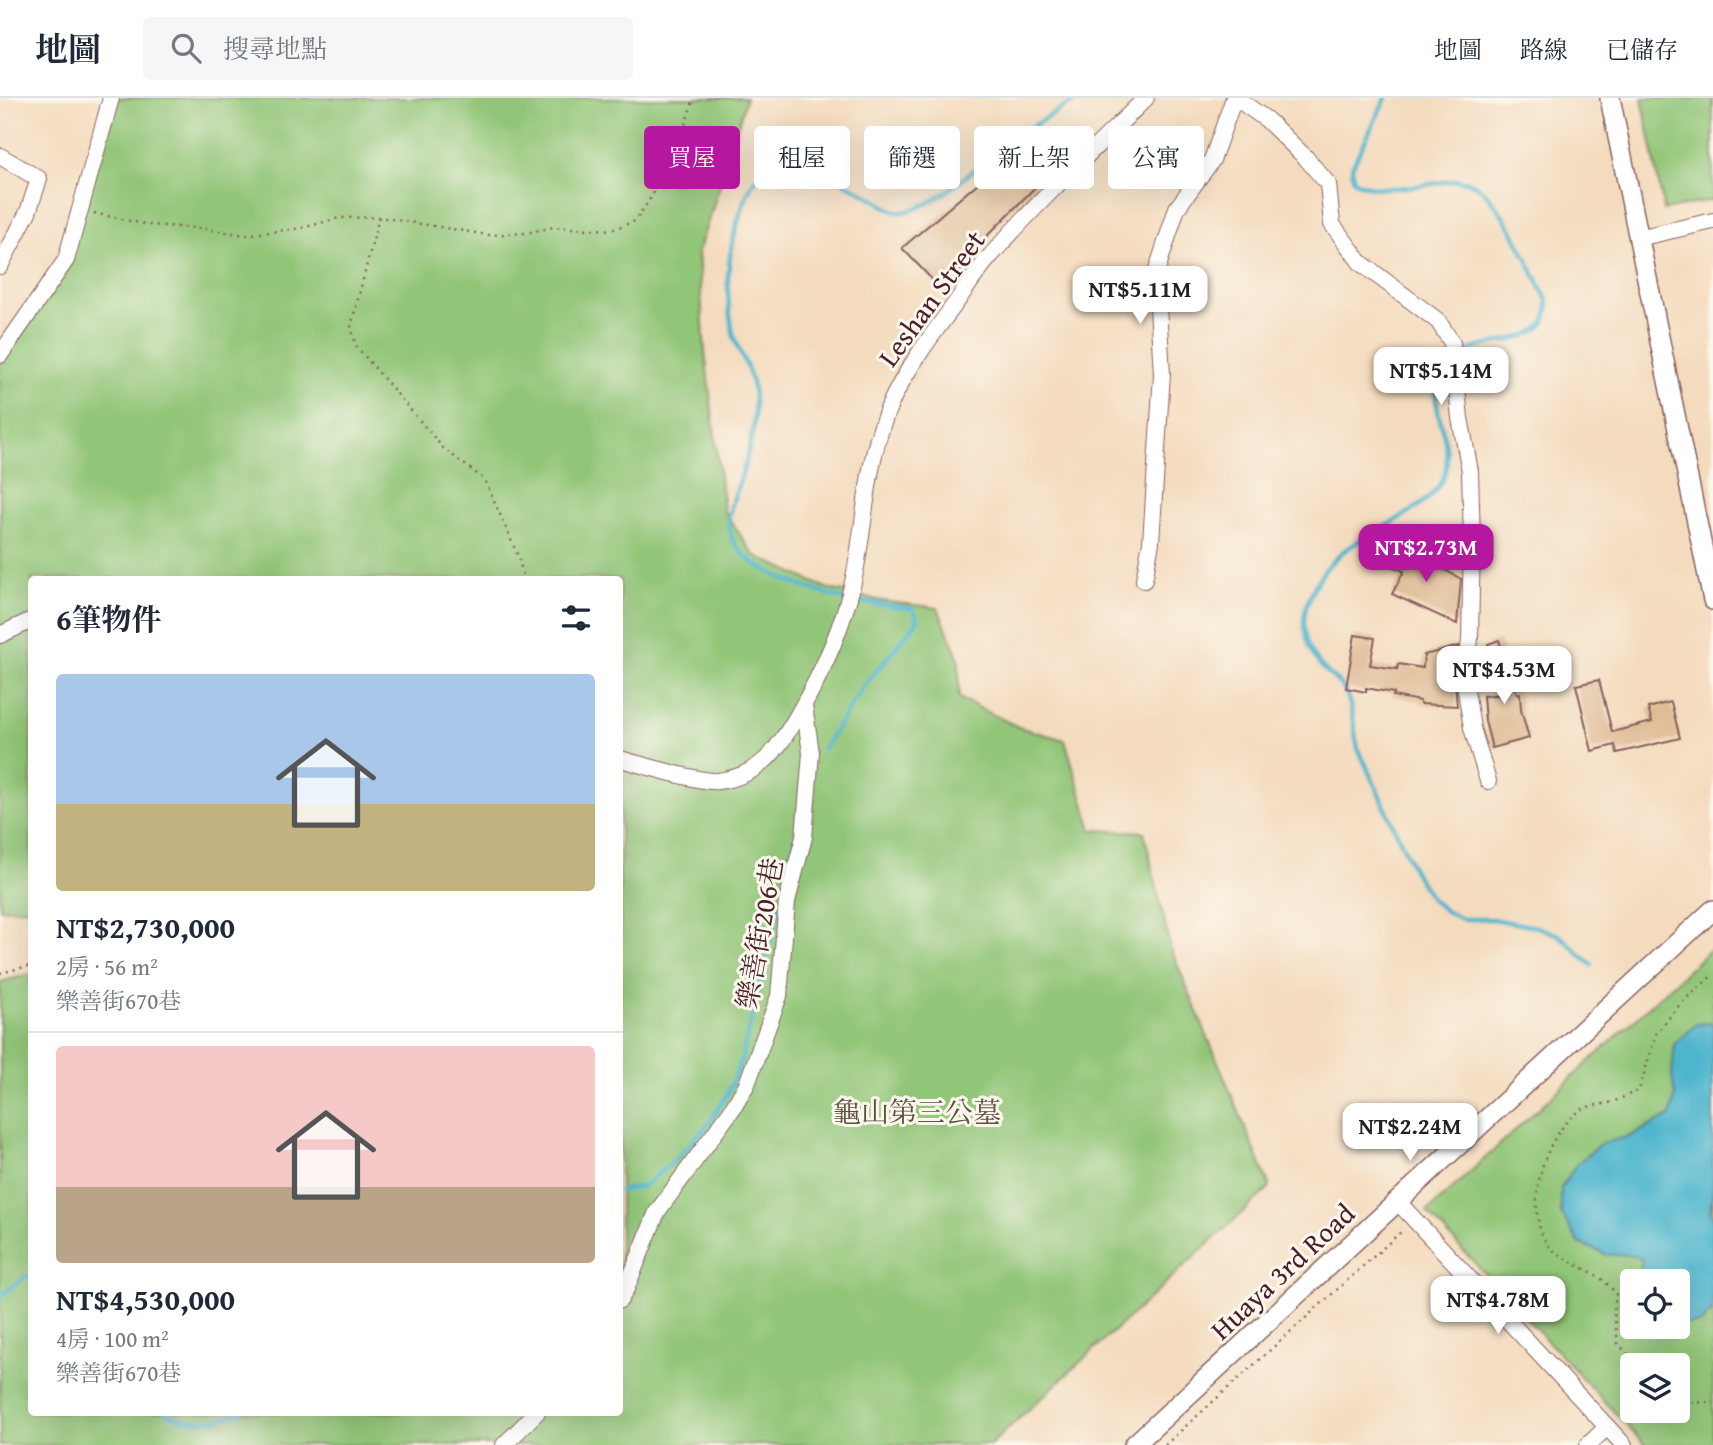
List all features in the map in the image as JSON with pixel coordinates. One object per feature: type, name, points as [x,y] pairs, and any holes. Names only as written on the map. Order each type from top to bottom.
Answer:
[{"type":"street","points":[[0,355],[66,260],[111,98]]},
{"type":"street","name":"Leshan Street","points":[[804,705],[820,677],[844,614],[853,580],[870,464],[880,427],[895,395],[919,353],[984,263],[1018,225],[1146,98]]},
{"type":"street","points":[[1144,580],[1151,542],[1162,374],[1156,273],[1177,208],[1212,160],[1235,98],[1266,120],[1306,158],[1328,184],[1332,224],[1361,263],[1438,321],[1452,343],[1460,418],[1470,471],[1470,639],[1465,684],[1472,728],[1488,780]]},
{"type":"street","points":[[1610,98],[1711,573],[1713,600]]},
{"type":"street","points":[[0,156],[38,179],[28,212],[0,266]]},
{"type":"street","points":[[1638,238],[1713,221]]},
{"type":"street","points":[[0,635],[28,622]]},
{"type":"street","points":[[623,760],[715,782],[740,776],[761,765],[779,748],[804,705]]},
{"type":"street","name":"樂善街206巷","points":[[623,1294],[657,1212],[733,1108],[747,1084],[779,996],[787,901],[804,837],[811,754],[804,705]]},
{"type":"street","name":"Huaya 3rd Road","points":[[1134,1445],[1713,910]]},
{"type":"street","points":[[1398,1202],[1624,1445]]},
{"type":"street","points":[[504,1445],[533,1416]]},
{"type":"street","points":[[1588,1445],[1607,1427]]},
{"type":"path","points":[[80,210],[149,225],[199,228],[245,235],[302,228],[339,218],[379,217],[488,235],[526,233],[554,227],[611,230],[635,221],[652,196],[666,160],[680,140],[694,98]]},
{"type":"path","points":[[379,217],[351,327],[356,346],[444,449],[485,480],[518,556],[523,576]]},
{"type":"path","points":[[0,974],[28,966]]},
{"type":"path","points":[[1627,1353],[1618,1343],[1614,1314],[1616,1293],[1599,1277],[1566,1259],[1545,1240],[1538,1211],[1541,1172],[1549,1146],[1573,1117],[1584,1108],[1609,1103],[1639,1090],[1656,1034],[1680,1004],[1713,975]]},
{"type":"path","points":[[1165,1445],[1403,1230]]},
{"type":"path","points":[[1690,1403],[1713,1402]]},
{"type":"green space","name":"龜山第三公墓","points":[[111,98],[746,98],[738,126],[644,126],[644,189],[719,189],[698,252],[705,352],[724,511],[754,555],[826,588],[882,601],[938,608],[959,659],[959,698],[1018,727],[1065,740],[1092,830],[1144,832],[1170,947],[1270,1187],[990,1445],[0,1445],[0,982],[28,975],[28,1416],[623,1416],[623,576],[28,576],[28,908],[0,909],[0,349],[79,230]]},
{"type":"green space","points":[[1642,98],[1713,98],[1713,200],[1664,210]]},
{"type":"green space","points":[[1713,947],[1713,1445],[1645,1445],[1624,1423],[1690,1423],[1690,1353],[1620,1353],[1620,1418],[1427,1212]]},
{"type":"water","points":[[1713,1023],[1713,1189],[1710,1211],[1713,1218],[1713,1310],[1701,1323],[1690,1324],[1690,1269],[1639,1269],[1642,1260],[1635,1255],[1607,1255],[1579,1243],[1561,1213],[1561,1188],[1576,1165],[1600,1144],[1630,1136],[1670,1116],[1675,1097],[1672,1074],[1675,1043],[1697,1024]]},
{"type":"building","points":[[974,186],[974,189],[1033,189],[988,235],[944,292],[902,248]]},
{"type":"building","points":[[1395,542],[1461,579],[1457,624],[1392,594],[1404,571],[1385,564]]},
{"type":"building","points":[[1355,635],[1375,638],[1370,665],[1397,669],[1398,664],[1423,668],[1424,655],[1459,646],[1455,683],[1457,706],[1420,704],[1420,701],[1393,696],[1394,693],[1346,688]]},
{"type":"building","points":[[1499,640],[1517,694],[1520,693],[1521,710],[1529,738],[1492,748],[1485,721],[1483,696],[1505,694],[1488,644]]},
{"type":"building","points":[[1599,680],[1612,732],[1652,722],[1648,708],[1671,702],[1680,738],[1617,753],[1615,745],[1592,751],[1576,685]]},
{"type":"waterway","points":[[844,599],[783,579],[754,563],[742,553],[730,533],[730,509],[746,460],[754,419],[752,383],[733,333],[728,285],[733,240],[748,192],[757,176],[766,169],[791,164],[836,178],[888,208],[902,212],[944,194],[1016,137],[1079,98]]},
{"type":"waterway","points":[[1386,98],[1352,167],[1353,179],[1362,184],[1388,188],[1458,180],[1478,187],[1493,202],[1511,228],[1547,300],[1544,323],[1537,330],[1457,356]]},
{"type":"waterway","points":[[1449,359],[1440,372],[1436,385],[1436,400],[1446,446],[1444,476],[1438,487],[1418,506],[1348,548],[1329,565],[1315,586],[1305,612],[1306,636],[1315,658],[1345,691],[1352,712],[1358,748],[1416,875],[1432,900],[1447,912],[1462,919],[1492,919],[1537,927],[1559,935],[1592,965]]},
{"type":"waterway","points":[[823,749],[863,687],[918,618],[913,609],[853,601]]},
{"type":"waterway","points":[[793,849],[797,832]]},
{"type":"waterway","points":[[623,1190],[643,1186],[673,1162],[709,1123],[727,1095],[741,1061],[780,902]]},
{"type":"waterway","points":[[0,1296],[28,1277]]},
{"type":"waterway","points":[[175,1416],[194,1421],[229,1416]]}]
